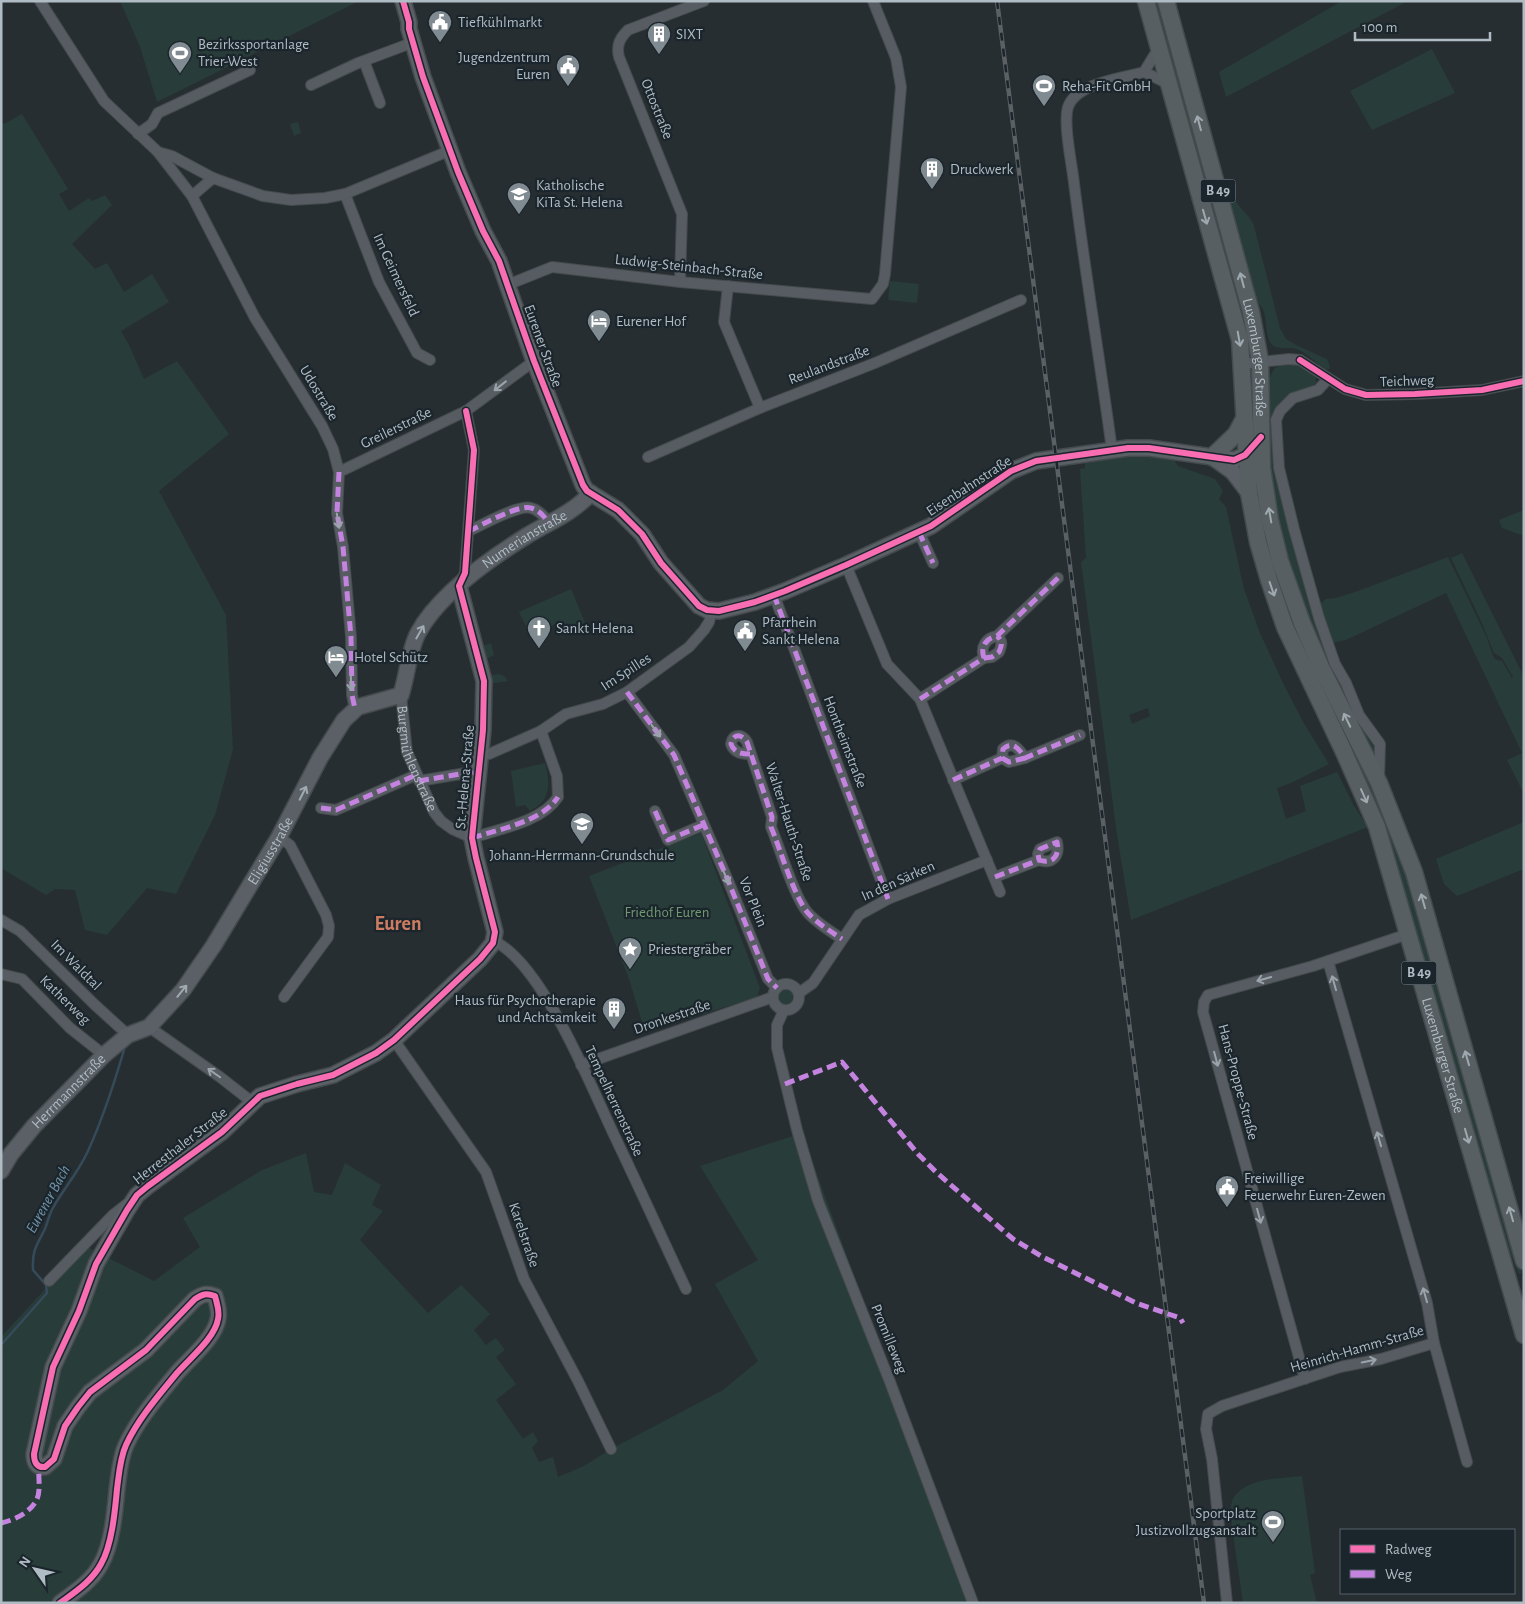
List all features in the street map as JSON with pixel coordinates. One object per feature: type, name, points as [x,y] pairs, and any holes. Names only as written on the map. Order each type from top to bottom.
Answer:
[{"type":"main road","name":"Luxemburger Straße","points":[[1146,1],[1240,340],[1249,493],[1258,542],[1285,627],[1377,827],[1524,1335]]},
{"type":"main road","name":"Luxemburger Straße","points":[[1166,1],[1251,312],[1260,361],[1262,468],[1270,520],[1280,561],[1321,667],[1374,759],[1379,783],[1414,872],[1524,1261]]},
{"type":"main road","points":[[1212,457],[1236,434],[1244,419]]},
{"type":"main road","points":[[1505,1265],[1515,1278],[1524,1280]]},
{"type":"street","name":"Udostraße","points":[[40,1],[104,100],[158,152],[192,196],[256,318],[322,426],[339,472],[337,513],[343,547],[350,637],[352,695],[355,709]]},
{"type":"street","name":"Eurener Straße","points":[[394,1],[400,17],[412,36]]},
{"type":"street","name":"Eurener Straße","points":[[403,1],[423,77],[458,172],[499,261],[534,360],[582,485],[618,510],[642,534],[661,563],[684,590],[699,606],[712,611]]},
{"type":"street","name":"Ottostraße","points":[[680,282],[682,214],[619,57],[618,44],[628,30],[704,1]]},
{"type":"street","name":"Ludwig-Steinbach-Straße","points":[[507,286],[552,268],[680,282],[872,299],[883,284],[885,274],[901,87],[896,58],[873,1]]},
{"type":"street","points":[[311,85],[364,61],[412,36]]},
{"type":"street","points":[[1144,72],[1158,49]]},
{"type":"street","points":[[364,61],[380,104]]},
{"type":"street","points":[[138,134],[152,124],[156,110],[250,70]]},
{"type":"street","points":[[1112,450],[1078,219],[1067,126],[1068,108],[1073,98],[1082,90],[1144,72],[1169,84]]},
{"type":"street","points":[[158,152],[172,156],[213,178],[254,193],[272,198],[291,200],[325,198],[345,194],[450,150]]},
{"type":"street","points":[[192,196],[213,178]]},
{"type":"street","name":"Im Geimersfeld","points":[[345,194],[379,282],[417,353],[430,360]]},
{"type":"street","points":[[728,286],[724,322],[760,408]]},
{"type":"street","name":"Reulandstraße","points":[[648,457],[760,408],[875,363],[1021,300]]},
{"type":"street","name":"Teichweg","points":[[1241,364],[1289,358],[1300,360],[1345,389],[1366,395],[1482,390],[1524,381]]},
{"type":"street","points":[[459,586],[465,573],[474,450],[466,411],[534,360]]},
{"type":"street","name":"Luxemburger Straße","points":[[1328,379],[1318,390],[1293,398],[1280,411],[1276,420],[1279,468],[1294,529],[1335,664],[1346,683],[1359,715],[1380,744],[1374,759]]},
{"type":"street","name":"Greilerstraße","points":[[339,472],[466,411]]},
{"type":"street","points":[[1261,437],[1246,454],[1262,468]]},
{"type":"street","name":"Eisenbahnstraße","points":[[712,611],[727,610],[755,602],[846,566],[931,526],[993,482],[1021,466],[1036,461],[1112,450],[1149,448],[1212,457],[1228,451],[1238,451],[1246,454]]},
{"type":"street","points":[[1212,457],[1233,472],[1249,493]]},
{"type":"street","name":"Numerianstraße","points":[[459,586],[466,578],[496,557],[549,522],[575,508],[591,493]]},
{"type":"street","points":[[469,531],[517,509],[530,507],[542,513],[549,522]]},
{"type":"street","name":"Eisenbahnstraße","points":[[919,532],[933,563]]},
{"type":"street","points":[[846,566],[888,664],[920,699],[1000,892]]},
{"type":"street","points":[[984,658],[983,646],[988,639],[997,636],[1058,578]]},
{"type":"street","name":"Burgmühlenstraße","points":[[459,586],[434,612],[418,633],[401,695],[407,752],[434,812],[452,830],[472,838]]},
{"type":"street","name":"St.-Helena-Straße","points":[[459,586],[484,681],[481,754],[472,838],[494,937]]},
{"type":"street","name":"Hontheimstraße","points":[[774,595],[888,898]]},
{"type":"street","name":"Im Spilles","points":[[481,754],[489,754],[541,731],[566,714],[603,704],[627,692],[690,647],[704,630],[712,611]]},
{"type":"street","points":[[920,699],[984,658],[992,657],[999,652],[1002,643],[1001,639],[997,636]]},
{"type":"street","name":"Vor Plein","points":[[627,692],[674,755],[775,993]]},
{"type":"street","points":[[355,709],[401,695]]},
{"type":"street","name":"Eligiusstraße","points":[[149,1027],[183,990],[214,945],[279,837],[334,735],[355,709]]},
{"type":"street","points":[[472,838],[526,821],[545,811],[558,797],[557,776],[541,731]]},
{"type":"street","points":[[1002,758],[1009,762],[1014,762],[1080,735]]},
{"type":"street","points":[[1002,758],[1003,749],[1012,745],[1019,748],[1025,758]]},
{"type":"street","points":[[1344,752],[1357,763],[1374,759]]},
{"type":"street","name":"Walter-Hauth-Straße","points":[[750,754],[772,817],[771,827],[799,899],[806,911],[842,939]]},
{"type":"street","points":[[953,780],[1002,758]]},
{"type":"street","points":[[321,808],[336,810],[418,778],[478,772]]},
{"type":"street","points":[[655,811],[668,840],[703,826]]},
{"type":"street","points":[[279,837],[290,845],[330,926],[328,937],[284,997]]},
{"type":"street","name":"In den Särken","points":[[799,993],[813,983],[859,915],[888,898],[987,860]]},
{"type":"street","points":[[994,877],[1039,860]]},
{"type":"street","name":"Im Waldtal","points":[[1,920],[20,931],[128,1035]]},
{"type":"street","name":"Hans-Proppe-Straße","points":[[1305,1379],[1203,1012],[1204,1002],[1208,995],[1328,961],[1408,934]]},
{"type":"street","points":[[149,1027],[252,1102],[260,1096],[278,1089],[332,1075],[376,1053],[394,1040],[480,959],[494,937]]},
{"type":"street","name":"Tempelherrenstraße","points":[[494,937],[514,955],[540,988],[564,1031],[686,1289]]},
{"type":"street","name":"Heinrich-Hamm-Straße","points":[[1227,1603],[1212,1460],[1206,1429],[1208,1414],[1222,1406],[1340,1367],[1381,1359],[1434,1343],[1427,1303],[1328,961]]},
{"type":"street","name":"Katherweg","points":[[1,974],[22,979],[70,1028],[104,1055]]},
{"type":"street","points":[[784,984],[791,985],[799,993],[798,1005],[792,1010],[784,1010],[777,1007],[775,993],[784,984]]},
{"type":"street","name":"Dronkestraße","points":[[581,1065],[775,993]]},
{"type":"street","name":"Promilleweg","points":[[784,1010],[779,1018],[776,1041],[785,1084],[818,1201],[890,1382],[973,1603]]},
{"type":"street","name":"Herrmannstraße","points":[[1,1172],[11,1154],[34,1126],[104,1055],[128,1035],[149,1027]]},
{"type":"street","name":"Karelstraße","points":[[394,1040],[486,1172],[524,1279],[578,1381],[611,1449]]},
{"type":"street","name":"Herresthaler Straße","points":[[60,1603],[92,1577],[102,1563],[113,1522],[120,1464],[126,1445],[164,1390],[210,1337],[218,1320],[218,1308],[214,1296],[207,1294],[195,1299],[146,1350],[90,1392],[66,1426],[54,1459],[49,1465],[39,1467],[34,1461],[34,1454],[53,1367],[79,1311],[96,1264],[137,1195],[164,1173],[222,1132],[252,1102]]},
{"type":"street","points":[[48,1281],[113,1215],[137,1195]]},
{"type":"street","points":[[1434,1343],[1467,1462]]},
{"type":"green space","name":"Bezirkssportanlage Trier-West","points":[[120,1],[359,1],[157,102],[140,47]]},
{"type":"green space","points":[[1151,1],[1160,1],[1241,293],[1251,355],[1247,345],[1243,319]]},
{"type":"green space","points":[[1342,1],[1408,1],[1226,97],[1219,72]]},
{"type":"green space","points":[[1432,49],[1455,93],[1372,130],[1350,91]]},
{"type":"green space","points":[[22,114],[68,189],[59,194],[69,211],[89,198],[92,201],[105,195],[112,205],[72,244],[95,269],[107,263],[124,292],[152,274],[169,302],[121,331],[144,379],[177,361],[229,434],[159,491],[226,615],[233,749],[215,815],[176,894],[147,888],[107,935],[85,930],[75,890],[55,889],[46,895],[1,868],[1,121],[4,124]]},
{"type":"green space","points":[[298,122],[301,133],[294,136],[290,124]]},
{"type":"green space","points":[[1234,196],[1238,205],[1254,226],[1280,328],[1286,339],[1327,359],[1330,366],[1329,369],[1325,370],[1300,350],[1278,348],[1270,342],[1264,311],[1257,302],[1226,204]]},
{"type":"green space","points":[[890,281],[919,284],[917,303],[888,300]]},
{"type":"green space","points":[[1281,364],[1301,365],[1316,376],[1316,383],[1311,388],[1288,396],[1274,413],[1271,431],[1278,487],[1329,661],[1374,742],[1376,749],[1371,756],[1300,607],[1272,498],[1267,435],[1270,410],[1270,377],[1274,369]]},
{"type":"green space","points":[[1138,453],[1174,460],[1178,466],[1215,479],[1223,491],[1219,499],[1226,507],[1244,589],[1260,633],[1302,720],[1329,764],[1277,788],[1286,819],[1306,811],[1300,786],[1337,772],[1354,806],[1368,827],[1131,920],[1117,835],[1081,562],[1086,558],[1080,469],[1085,468],[1085,462]],"holes":[[[1148,708],[1150,716],[1132,724],[1129,715]]]},
{"type":"green space","points":[[1524,510],[1524,536],[1502,528],[1499,520]]},
{"type":"green space","points":[[1462,553],[1524,677],[1524,794],[1507,760],[1522,753],[1446,593],[1346,640],[1332,643],[1320,604],[1326,599],[1358,591],[1448,557],[1487,638],[1493,656],[1495,659],[1502,661],[1512,678],[1502,658],[1494,653],[1451,558]]},
{"type":"green space","points":[[571,589],[586,625],[571,631],[568,623],[560,628],[555,624],[537,633],[535,632],[531,636],[519,612]]},
{"type":"green space","points":[[491,643],[494,655],[485,660],[482,646]]},
{"type":"green space","points":[[499,674],[508,681],[489,684],[487,676]]},
{"type":"green space","points":[[545,763],[548,777],[546,796],[537,807],[530,811],[525,805],[516,807],[511,771]]},
{"type":"green space","points":[[1354,764],[1365,769],[1393,827],[1418,906],[1522,1273],[1519,1274],[1508,1249],[1496,1204],[1486,1183]]},
{"type":"green space","points":[[1524,822],[1524,869],[1457,896],[1444,884],[1436,859]]},
{"type":"green space","name":"Friedhof Euren","points":[[701,833],[760,988],[757,997],[645,1032],[629,979],[589,876]]},
{"type":"green space","points":[[786,990],[791,992],[793,997],[791,1002],[786,1004],[781,1002],[779,997],[781,992]]},
{"type":"green space","points":[[802,1133],[892,1380],[977,1603],[1,1603],[1,1337],[85,1246],[154,1281],[200,1247],[183,1218],[262,1170],[306,1153],[314,1192],[332,1195],[345,1163],[381,1185],[372,1205],[383,1211],[360,1240],[428,1313],[461,1285],[490,1314],[474,1330],[486,1345],[496,1338],[505,1350],[496,1357],[516,1384],[496,1400],[523,1439],[533,1432],[538,1441],[532,1448],[539,1462],[553,1457],[558,1477],[584,1466],[611,1449],[723,1390],[758,1361],[715,1284],[758,1260],[700,1166]]},
{"type":"green space","name":"Sportplatz Justizvollzugsanstalt","points":[[1302,1476],[1315,1573],[1310,1575],[1317,1603],[1243,1603],[1230,1513],[1233,1499],[1240,1490],[1256,1482]]},
{"type":"waterway","name":"Eurener Bach","points":[[1,1345],[47,1293],[46,1285],[33,1270],[35,1249],[52,1209],[88,1151],[108,1101],[124,1050]]},
{"type":"railway","points":[[997,1],[1204,1603]]},
{"type":"marked path","points":[[339,472],[337,513],[343,547],[351,637],[352,695],[355,709]]},
{"type":"marked path","points":[[469,531],[510,512],[525,508],[536,510],[549,523]]},
{"type":"marked path","points":[[919,532],[933,563]]},
{"type":"marked path","points":[[920,699],[984,658],[983,647],[987,641],[997,636],[1058,578]]},
{"type":"marked path","points":[[774,595],[888,899]]},
{"type":"marked path","points":[[984,658],[992,657],[999,652],[1001,643],[997,636]]},
{"type":"marked path","points":[[627,692],[674,755],[768,979],[777,988]]},
{"type":"marked path","points":[[953,780],[1002,758],[1003,749],[1007,746],[1016,747],[1025,758],[1080,735]]},
{"type":"marked path","points":[[750,754],[736,751],[731,744],[732,740],[736,736],[740,736],[747,742],[772,817],[771,827],[803,906],[815,920],[842,939]]},
{"type":"marked path","points":[[1002,758],[1009,762],[1025,758]]},
{"type":"marked path","points":[[419,781],[478,771]]},
{"type":"marked path","points":[[321,808],[336,810],[416,775]]},
{"type":"marked path","points":[[472,838],[531,819],[551,806],[558,797]]},
{"type":"marked path","points":[[655,811],[668,840],[703,825]]},
{"type":"marked path","points":[[995,877],[1039,860],[1052,860],[1056,855],[1057,842],[1040,849],[1038,854],[1039,860]]},
{"type":"marked path","points":[[785,1084],[842,1062],[918,1154],[1013,1239],[1041,1256],[1136,1303],[1180,1318],[1183,1323]]},
{"type":"marked path","points":[[1,1523],[22,1515],[34,1504],[39,1491],[39,1467]]},
{"type":"cycle path","points":[[403,1],[423,77],[458,172],[483,231],[499,261],[534,361],[583,485],[587,491],[618,510],[642,534],[661,563],[699,606],[707,610],[719,611],[755,602],[846,565],[931,526],[1011,471],[1036,461],[1128,448],[1149,448],[1234,460],[1245,455],[1261,437]]},
{"type":"cycle path","points":[[1300,360],[1345,389],[1366,395],[1482,390],[1524,381]]},
{"type":"cycle path","points":[[60,1603],[88,1581],[105,1556],[112,1528],[121,1461],[131,1435],[156,1399],[207,1340],[216,1326],[219,1316],[215,1296],[205,1295],[195,1299],[146,1350],[90,1392],[65,1426],[54,1459],[45,1467],[38,1465],[34,1454],[53,1367],[79,1311],[96,1264],[127,1210],[137,1195],[222,1132],[260,1096],[333,1075],[376,1053],[394,1040],[480,959],[493,943],[495,932],[472,838],[483,730],[484,681],[459,586],[465,573],[474,450],[466,411]]},
{"type":"place","name":"Tiefkühlmarkt","points":[[440,43]]},
{"type":"place","name":"SIXT","points":[[659,55]]},
{"type":"place","name":"Bezirkssportanlage Trier-West","points":[[180,74]]},
{"type":"place","name":"Jugendzentrum Euren","points":[[568,87]]},
{"type":"place","name":"Reha-Fit GmbH","points":[[1044,107]]},
{"type":"place","name":"Druckwerk","points":[[932,190]]},
{"type":"place","name":"Katholische KiTa St. Helena","points":[[519,215]]},
{"type":"place","name":"Eurener Hof","points":[[599,342]]},
{"type":"place","name":"Sankt Helena","points":[[539,649]]},
{"type":"place","name":"Pfarrhein Sankt Helena","points":[[745,652]]},
{"type":"place","name":"Hotel Schütz","points":[[336,678]]},
{"type":"place","name":"Johann-Herrmann-Grundschule","points":[[582,845]]},
{"type":"place","name":"Priestergräber","points":[[630,970]]},
{"type":"place","name":"Haus für Psychotherapie und Achtsamkeit","points":[[614,1030]]},
{"type":"place","name":"Freiwillige Feuerwehr Euren-Zewen","points":[[1227,1208]]},
{"type":"place","name":"Sportplatz Justizvollzugsanstalt","points":[[1273,1543]]},
{"type":"district","name":"Euren","points":[[398,924]]}]
